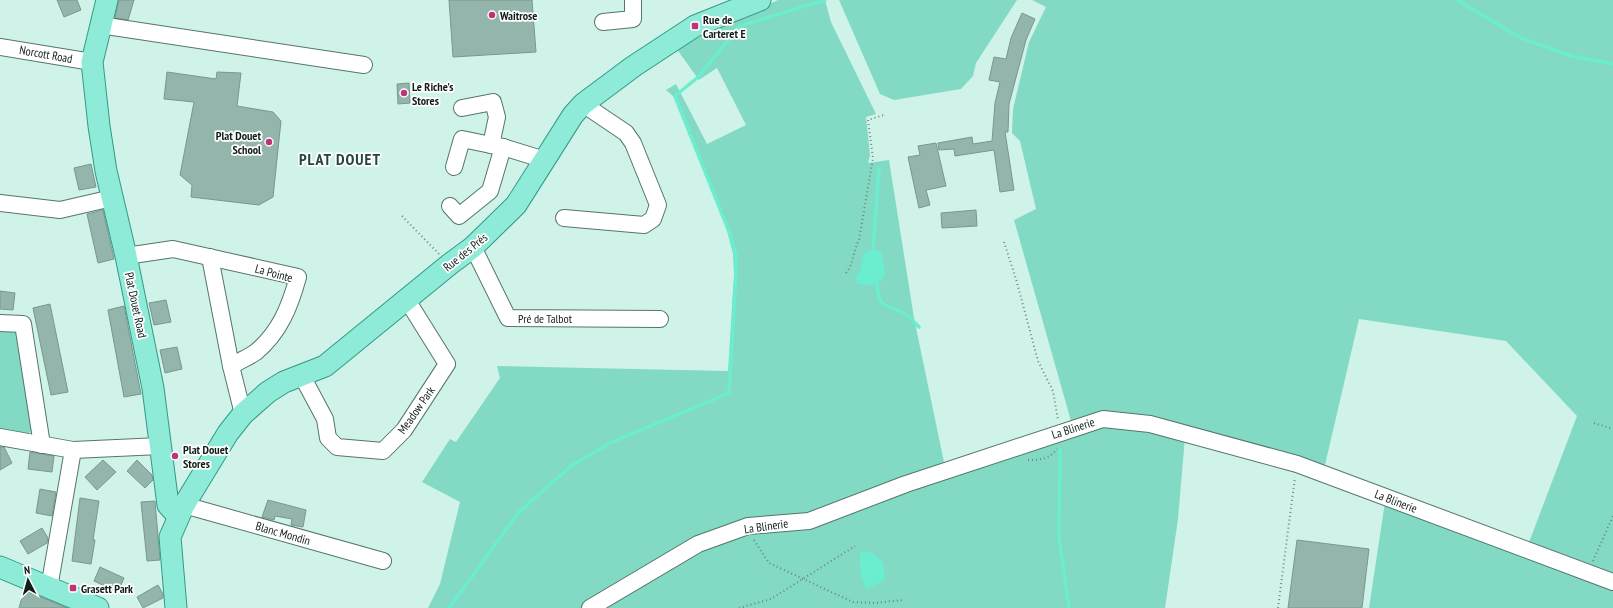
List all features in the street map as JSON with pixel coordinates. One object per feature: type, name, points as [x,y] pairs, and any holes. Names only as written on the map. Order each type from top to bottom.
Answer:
[{"type":"main road","name":"Plat Douet Road","points":[[107,0],[92,62],[99,126],[112,198],[126,256],[153,388],[168,505],[181,510]]},
{"type":"main road","name":"Rue des Prés","points":[[181,510],[228,433],[243,414],[268,392],[284,382],[325,366],[450,264],[474,247],[516,204],[572,115],[583,104],[634,66],[695,26],[760,0]]},
{"type":"main road","points":[[176,608],[170,537],[181,510]]},
{"type":"main road","points":[[0,567],[98,608]]},
{"type":"street","points":[[602,22],[632,19],[633,0]]},
{"type":"street","points":[[100,25],[364,65]]},
{"type":"street","name":"Norcott Road","points":[[0,47],[92,62]]},
{"type":"street","points":[[450,206],[459,216],[490,191],[497,146],[497,117],[493,102],[462,108]]},
{"type":"street","points":[[564,218],[644,225],[653,219],[658,205],[633,143],[626,133],[583,104]]},
{"type":"street","points":[[454,167],[462,139],[497,146],[545,160]]},
{"type":"street","points":[[0,203],[60,210],[112,198]]},
{"type":"street","name":"Pré de Talbot","points":[[474,247],[508,318],[660,318]]},
{"type":"street","name":"La Pointe","points":[[126,256],[173,249],[298,277],[290,305],[277,330],[255,352],[231,366]]},
{"type":"street","points":[[210,257],[231,366],[243,414]]},
{"type":"street","name":"Meadow Park","points":[[302,376],[325,419],[328,438],[337,446],[383,450],[404,430],[447,364],[407,300]]},
{"type":"street","points":[[0,323],[23,324],[42,445]]},
{"type":"street","name":"La Blinerie","points":[[590,608],[698,544],[748,526],[809,521],[906,484],[1103,419],[1150,424],[1297,464],[1613,582]]},
{"type":"street","points":[[0,437],[73,450],[160,446]]},
{"type":"street","points":[[50,588],[73,450]]},
{"type":"street","name":"Blanc Mondin","points":[[181,510],[383,561]]},
{"type":"path","points":[[846,273],[852,265],[854,248],[859,240],[873,158],[868,120],[884,115]]},
{"type":"path","points":[[402,216],[432,248],[450,264]]},
{"type":"path","points":[[1004,242],[1016,279],[1038,361],[1053,391],[1060,433]]},
{"type":"path","points":[[1594,423],[1613,429]]},
{"type":"path","points":[[1278,608],[1290,502],[1297,464]]},
{"type":"path","points":[[1587,573],[1613,516]]},
{"type":"path","points":[[748,526],[756,546],[769,563],[802,579],[853,602],[874,603],[903,600]]},
{"type":"path","points":[[738,608],[772,599],[855,546]]},
{"type":"shaded area","points":[[778,0],[825,0],[831,22],[876,114],[866,117],[870,155],[868,163],[889,160],[914,318],[945,467],[1071,421],[1014,220],[1036,209],[1020,141],[1012,133],[1013,109],[1029,42],[1046,7],[1032,0],[1613,0],[1613,576],[1528,545],[1577,416],[1506,341],[1359,319],[1325,465],[1186,425],[1178,519],[1165,608],[428,608],[440,584],[460,502],[422,482],[450,439],[456,442],[500,378],[497,366],[728,371],[734,274],[733,254],[726,227],[673,96],[666,90],[676,84],[707,144],[746,125],[717,68],[699,80],[676,48]]},
{"type":"shaded area","points":[[839,0],[1017,0],[976,63],[973,76],[961,89],[894,100],[880,94]]},
{"type":"shaded area","points":[[868,251],[881,251],[885,272],[882,281],[877,284],[857,284],[856,276],[860,272],[863,254]]},
{"type":"shaded area","points":[[0,330],[17,330],[34,428],[26,436],[0,431]]},
{"type":"shaded area","points":[[1385,502],[1613,587],[1613,608],[1369,608]]},
{"type":"shaded area","points":[[861,551],[872,553],[883,562],[885,576],[883,581],[866,589],[860,571]]},
{"type":"building","points":[[57,0],[77,0],[81,10],[64,17]]},
{"type":"building","points":[[119,0],[134,0],[128,20],[115,18]]},
{"type":"building","name":"Waitrose","points":[[449,0],[532,0],[536,52],[453,57]]},
{"type":"building","points":[[1022,13],[1035,19],[1026,40],[1009,104],[1008,132],[1005,132],[1014,190],[1000,192],[994,150],[955,156],[954,149],[939,150],[938,143],[972,137],[973,144],[992,141],[995,103],[1000,82],[989,80],[994,57],[1006,59],[1011,38]]},
{"type":"building","points":[[167,72],[216,79],[217,72],[241,73],[237,106],[273,112],[281,121],[273,197],[259,205],[191,197],[192,185],[180,175],[194,102],[164,99]]},
{"type":"building","name":"Le Riche's Stores","points":[[409,83],[410,103],[398,104],[397,84]]},
{"type":"building","points":[[936,143],[946,186],[926,190],[930,205],[919,208],[908,157],[920,155],[918,146]]},
{"type":"building","points":[[91,164],[96,187],[79,190],[74,168]]},
{"type":"building","points":[[103,210],[114,259],[98,263],[87,214]]},
{"type":"building","points":[[976,210],[977,226],[942,228],[941,213]]},
{"type":"building","points":[[0,291],[15,293],[13,310],[0,309]]},
{"type":"building","points":[[166,300],[171,322],[154,325],[149,303]]},
{"type":"building","points":[[50,304],[68,392],[51,395],[33,308]]},
{"type":"building","points":[[124,306],[141,394],[124,397],[108,310]]},
{"type":"building","points":[[177,347],[182,369],[165,373],[160,350]]},
{"type":"building","points":[[0,447],[4,447],[12,463],[0,470]]},
{"type":"building","points":[[30,452],[54,456],[52,472],[28,469]]},
{"type":"building","points":[[103,460],[116,472],[97,490],[85,477]]},
{"type":"building","points":[[137,460],[152,475],[153,480],[145,488],[127,471]]},
{"type":"building","points":[[40,489],[56,492],[52,516],[36,513]]},
{"type":"building","points":[[80,498],[99,501],[91,564],[72,561]]},
{"type":"building","points":[[268,500],[306,510],[303,527],[291,525],[292,519],[275,516],[274,520],[262,517]]},
{"type":"building","points":[[155,501],[160,560],[147,561],[141,502]]},
{"type":"building","points":[[42,528],[48,538],[47,543],[28,554],[20,541]]},
{"type":"building","points":[[1297,540],[1369,549],[1362,608],[1288,608]]},
{"type":"building","points":[[100,567],[124,578],[118,592],[94,581]]},
{"type":"building","points":[[158,585],[163,594],[163,598],[143,608],[137,597]]},
{"type":"building","points":[[24,590],[67,608],[19,608]]},
{"type":"waterway","points":[[449,608],[519,512],[571,466],[610,443],[729,393],[736,255],[730,234],[675,96],[697,78],[740,26],[825,0]]},
{"type":"waterway","points":[[1457,0],[1521,38],[1572,56],[1613,64]]},
{"type":"waterway","points":[[873,251],[879,169]]},
{"type":"waterway","points":[[877,284],[878,293],[882,303],[905,314],[919,327]]},
{"type":"waterway","points":[[1060,450],[1059,537],[1069,608]]},
{"type":"place","name":"Waitrose","points":[[492,15]]},
{"type":"place","name":"Rue de Carteret E","points":[[695,26]]},
{"type":"place","name":"Le Riche's Stores","points":[[404,93]]},
{"type":"place","name":"Plat Douet School","points":[[269,142]]},
{"type":"place","name":"Plat Douet Stores","points":[[175,456]]},
{"type":"place","name":"Grasett Park","points":[[73,588]]},
{"type":"district","name":"PLAT DOUET","points":[[340,159]]}]
